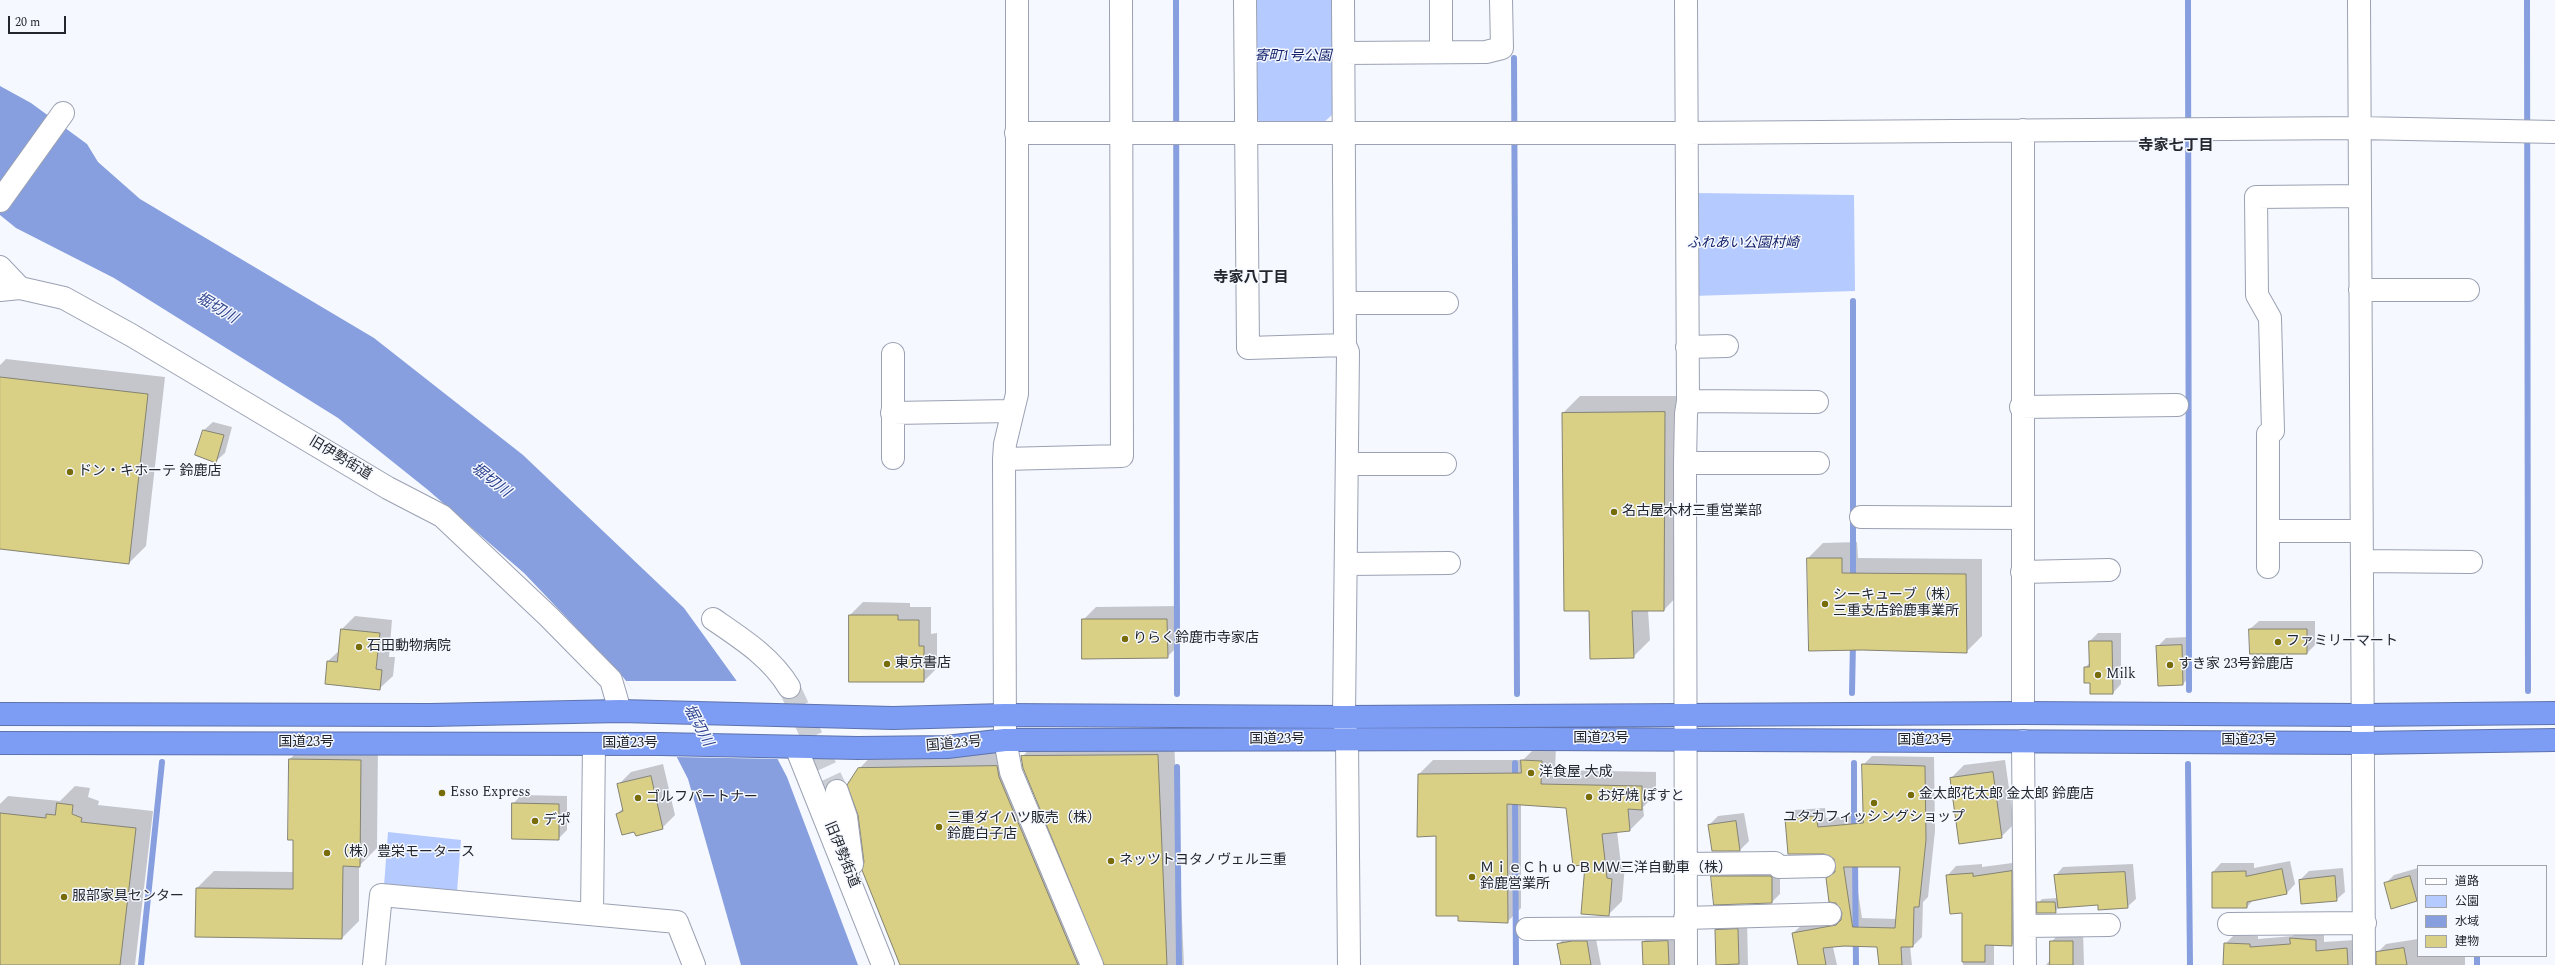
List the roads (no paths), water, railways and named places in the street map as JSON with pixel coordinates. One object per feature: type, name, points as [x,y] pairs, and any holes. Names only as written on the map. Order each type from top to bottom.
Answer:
[{"type":"highway","name":"国道23号","points":[[0,714],[431,715],[620,711],[646,713],[772,713],[893,718],[1004,715],[1344,717],[2023,713],[2361,715],[2555,713]]},
{"type":"highway","points":[[171,742],[174,715]]},
{"type":"highway","name":"国道23号","points":[[0,743],[171,742],[660,744],[947,747],[1006,740],[1686,740],[2362,743],[2555,740]]},
{"type":"street","points":[[1017,0],[1017,394],[1004,444],[1004,715],[1011,772],[1092,965]]},
{"type":"street","points":[[1004,459],[1122,456],[1122,0]]},
{"type":"street","points":[[1245,0],[1248,348],[1345,345]]},
{"type":"street","points":[[1343,0],[1345,345],[1348,352],[1344,717],[1347,740],[1349,965]]},
{"type":"street","points":[[1440,0],[1441,51]]},
{"type":"street","points":[[1343,53],[1441,51],[1486,52],[1502,48],[1502,0]]},
{"type":"street","points":[[1686,0],[1688,347],[1688,400],[1686,414],[1685,463],[1686,965]]},
{"type":"street","points":[[2359,0],[2362,561],[2361,715],[2365,924],[2364,965]]},
{"type":"street","points":[[0,201],[60,117]]},
{"type":"street","points":[[1016,133],[1686,133],[2359,128],[2537,132]]},
{"type":"street","points":[[2023,130],[2021,407],[2023,713]]},
{"type":"street","points":[[2268,567],[2268,434],[2273,431],[2270,318],[2257,295],[2256,197],[2360,196]]},
{"type":"street","points":[[0,267],[10,289]]},
{"type":"street","name":"旧伊勢街道","points":[[10,289],[64,298],[137,339],[388,488],[442,516],[549,617],[611,680],[620,711]]},
{"type":"street","points":[[2360,290],[2468,290]]},
{"type":"street","points":[[1345,303],[1447,303]]},
{"type":"street","points":[[1688,347],[1727,346]]},
{"type":"street","points":[[893,354],[893,458]]},
{"type":"street","points":[[1688,400],[1817,402]]},
{"type":"street","points":[[2021,407],[2177,404]]},
{"type":"street","points":[[892,413],[1012,412]]},
{"type":"street","points":[[1685,463],[1818,463]]},
{"type":"street","points":[[1347,464],[1445,464]]},
{"type":"street","points":[[1861,517],[2022,518]]},
{"type":"street","points":[[2268,530],[2361,531]]},
{"type":"street","points":[[2362,561],[2471,562]]},
{"type":"street","points":[[1346,564],[1449,563]]},
{"type":"street","points":[[2022,572],[2109,570]]},
{"type":"street","points":[[713,619],[763,655],[780,672],[789,687]]},
{"type":"street","points":[[2023,741],[2024,965]]},
{"type":"street","points":[[592,914],[594,744]]},
{"type":"street","name":"旧伊勢街道","points":[[792,746],[851,881],[883,965]]},
{"type":"street","points":[[837,791],[846,817],[852,856],[851,881]]},
{"type":"street","points":[[1685,864],[1775,863],[1779,867],[1824,866]]},
{"type":"street","points":[[374,965],[381,895],[677,922],[694,965]]},
{"type":"street","points":[[1527,928],[1685,923],[1830,914]]},
{"type":"street","points":[[2229,924],[2365,924]]},
{"type":"street","points":[[2025,926],[2109,925]]},
{"type":"water","name":"堀切川","points":[[0,86],[31,103],[87,144],[98,162],[140,199],[374,338],[523,455],[684,608],[736,680],[787,777],[858,965],[741,965],[688,779],[663,730],[623,677],[524,573],[428,490],[338,418],[114,278],[16,228],[0,215]]},
{"type":"waterway","points":[[1176,0],[1177,694]]},
{"type":"waterway","points":[[2188,0],[2189,690]]},
{"type":"waterway","points":[[2527,0],[2528,691]]},
{"type":"waterway","points":[[1514,58],[1517,694]]},
{"type":"waterway","points":[[1853,301],[1853,581]]},
{"type":"waterway","points":[[1852,693],[1853,642]]},
{"type":"waterway","points":[[141,965],[162,762]]},
{"type":"waterway","points":[[1515,763],[1515,780]]},
{"type":"waterway","points":[[1854,763],[1854,832]]},
{"type":"waterway","points":[[2188,764],[2190,965]]},
{"type":"waterway","points":[[1177,767],[1179,965]]},
{"type":"waterway","points":[[1515,797],[1516,965]]},
{"type":"waterway","points":[[1855,859],[1856,965]]},
{"type":"waterway","points":[[2477,957],[2477,965]]},
{"type":"tunnel","points":[[789,687],[837,791]]},
{"type":"place","name":"ドン・キホーテ 鈴鹿店","points":[[70,472]]},
{"type":"place","name":"名古屋木材三重営業部","points":[[1614,512]]},
{"type":"place","name":"シーキューブ（株） 三重支店鈴鹿事業所","points":[[1825,604]]},
{"type":"place","name":"りらく鈴鹿市寺家店","points":[[1125,639]]},
{"type":"place","name":"ファミリーマート","points":[[2278,642]]},
{"type":"place","name":"石田動物病院","points":[[359,647]]},
{"type":"place","name":"東京書店","points":[[887,664]]},
{"type":"place","name":"すき家 23号鈴鹿店","points":[[2170,665]]},
{"type":"place","name":"Milk","points":[[2098,675]]},
{"type":"place","name":"洋食屋 大成","points":[[1531,773]]},
{"type":"place","name":"Esso Express","points":[[442,793]]},
{"type":"place","name":"金太郎花太郎 金太郎 鈴鹿店","points":[[1911,795]]},
{"type":"place","name":"お好焼 ぽすと","points":[[1589,797]]},
{"type":"place","name":"ゴルフパートナー","points":[[638,798]]},
{"type":"place","name":"ユタカフィッシングショップ","points":[[1874,803]]},
{"type":"place","name":"デポ","points":[[535,821]]},
{"type":"place","name":"三重ダイハツ販売（株） 鈴鹿白子店","points":[[939,827]]},
{"type":"place","name":"（株）豊栄モータース","points":[[327,853]]},
{"type":"place","name":"ネッツトヨタノヴェル三重","points":[[1111,861]]},
{"type":"place","name":"ＭｉｅＣｈｕｏＢＭＷ三洋自動車（株） 鈴鹿営業所","points":[[1472,877]]},
{"type":"place","name":"服部家具センター","points":[[64,897]]},
{"type":"district","name":"寺家七丁目","points":[[2176,147]]},
{"type":"district","name":"寺家八丁目","points":[[1251,279]]},
{"type":"park label","name":"寄町1号公園","points":[[1293,57]]},
{"type":"park label","name":"ふれあい公園村崎","points":[[1743,244]]}]
